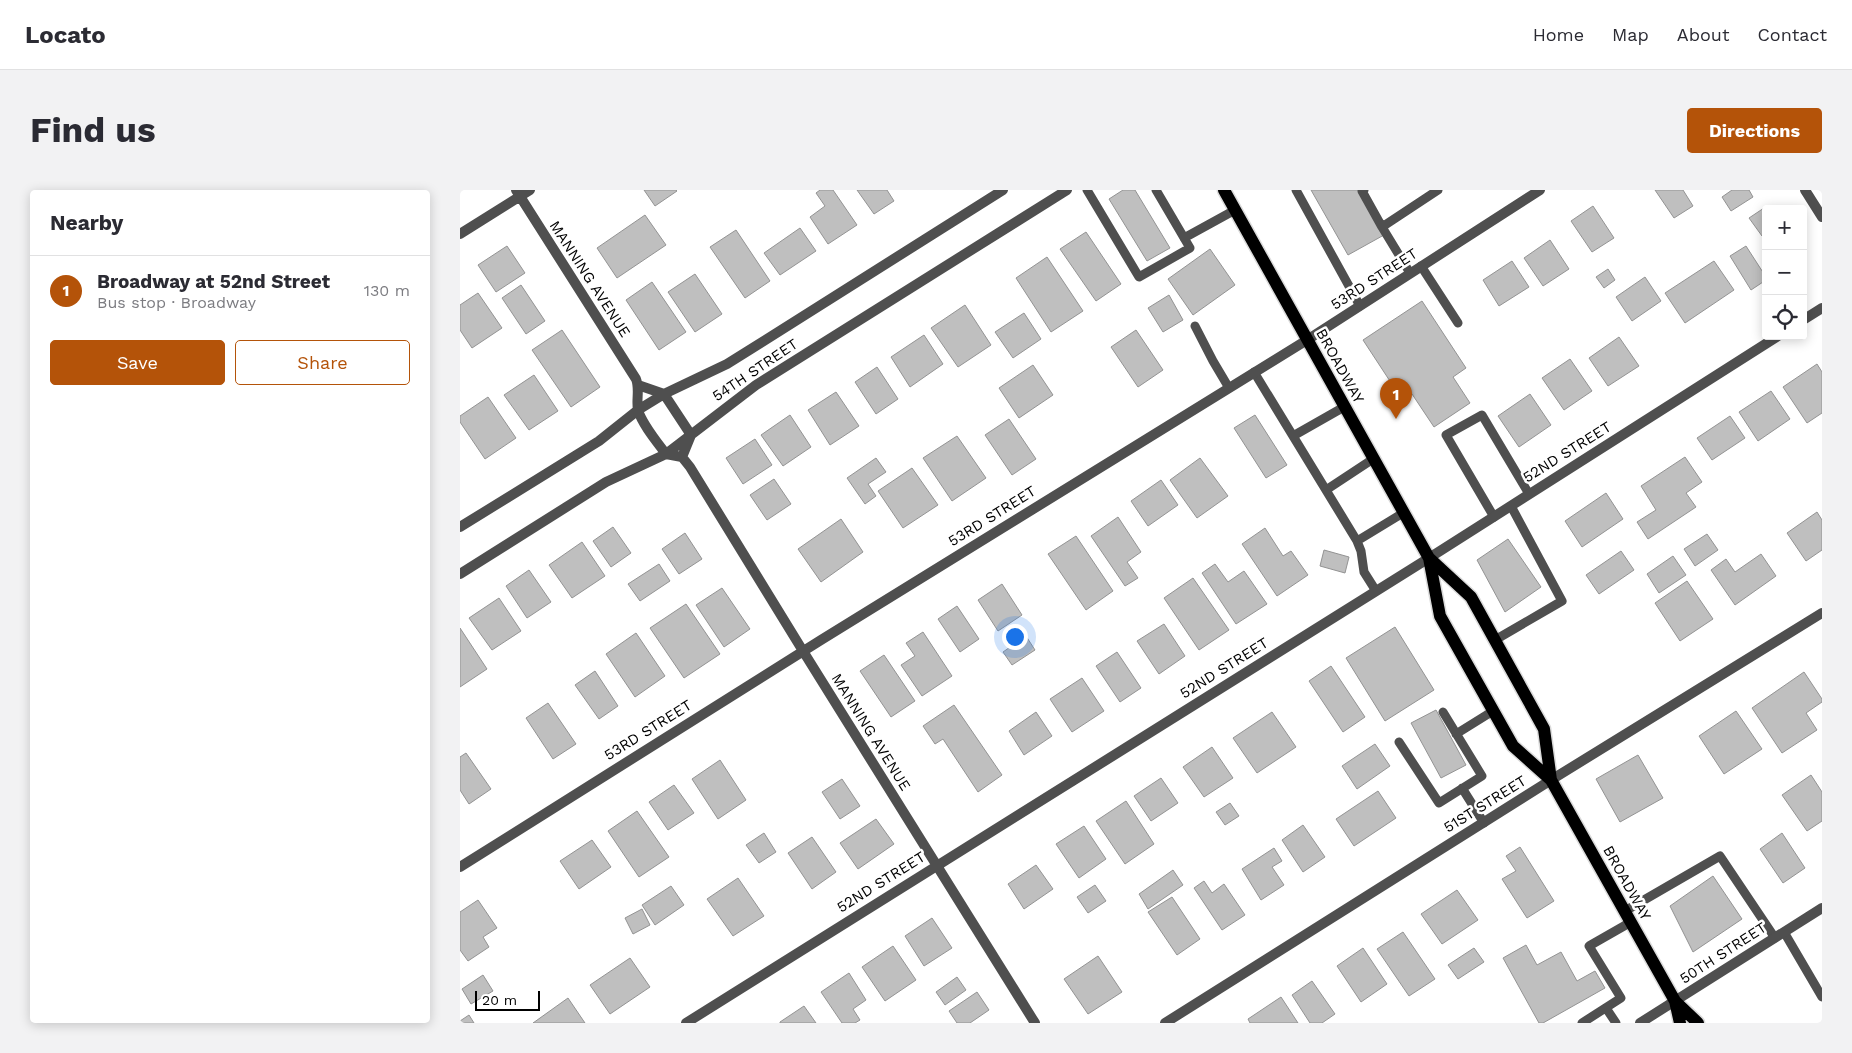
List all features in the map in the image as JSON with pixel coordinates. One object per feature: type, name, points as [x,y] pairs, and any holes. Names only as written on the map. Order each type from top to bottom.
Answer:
[{"type":"main road","name":"BROADWAY","points":[[1224,190],[1429,558],[1471,597],[1495,640],[1544,729],[1551,780]]},
{"type":"main road","name":"BROADWAY","points":[[1429,558],[1440,616],[1513,746],[1551,780],[1675,1001],[1680,1023]]},
{"type":"main road","name":"BROADWAY","points":[[1675,1001],[1698,1023]]},
{"type":"street","points":[[460,234],[518,193],[530,190]]},
{"type":"street","name":"54TH STREET","points":[[460,527],[599,441],[638,410],[664,394],[727,364],[1003,190]]},
{"type":"street","name":"54TH STREET","points":[[460,574],[606,482],[666,454],[756,385],[1067,190]]},
{"type":"street","name":"53RD STREET","points":[[460,867],[803,651],[1307,340],[1540,190]]},
{"type":"street","points":[[1805,190],[1822,217]]},
{"type":"street","name":"MANNING AVENUE","points":[[518,193],[636,379],[638,385],[638,410],[651,434],[666,454]]},
{"type":"street","points":[[1807,317],[1822,308]]},
{"type":"street","name":"52ND STREET","points":[[686,1023],[1429,558],[1772,340]]},
{"type":"street","points":[[638,385],[664,394],[691,435],[682,457],[666,454]]},
{"type":"street","name":"MANNING AVENUE","points":[[682,457],[1035,1023]]},
{"type":"street","name":"51ST STREET","points":[[1165,1023],[1551,780],[1822,613]]},
{"type":"street","name":"50TH STREET","points":[[1640,1023],[1822,908]]},
{"type":"lane","points":[[1087,190],[1139,277],[1190,248],[1156,190]]},
{"type":"lane","points":[[1296,190],[1360,306]]},
{"type":"lane","points":[[1364,190],[1362,191],[1410,274]]},
{"type":"lane","points":[[1382,227],[1438,190]]},
{"type":"lane","points":[[1184,238],[1235,210]]},
{"type":"lane","points":[[1421,266],[1458,323]]},
{"type":"lane","points":[[1195,326],[1229,388]]},
{"type":"lane","points":[[1254,372],[1357,541],[1361,551],[1364,572],[1376,591]]},
{"type":"lane","points":[[1293,436],[1344,407]]},
{"type":"lane","points":[[1494,516],[1446,435],[1482,415],[1529,494]]},
{"type":"lane","points":[[1326,490],[1373,458]]},
{"type":"lane","points":[[1495,640],[1562,601],[1511,506]]},
{"type":"lane","points":[[1357,541],[1403,513]]},
{"type":"lane","points":[[1456,734],[1493,711]]},
{"type":"lane","points":[[1399,742],[1438,803],[1482,776],[1443,712]]},
{"type":"lane","points":[[1462,788],[1484,822]]},
{"type":"lane","points":[[1582,1023],[1621,998],[1589,946],[1628,917],[1720,856],[1774,938]]},
{"type":"lane","points":[[1784,932],[1822,997]]},
{"type":"lane","points":[[1606,1008],[1616,1023]]},
{"type":"building","points":[[644,190],[676,190],[677,191],[655,206]]},
{"type":"building","points":[[820,190],[833,190],[857,225],[828,244],[810,217],[825,206],[816,193]]},
{"type":"building","points":[[857,190],[887,190],[894,201],[874,214]]},
{"type":"building","points":[[1123,190],[1135,190],[1170,248],[1147,261],[1109,199]]},
{"type":"building","points":[[1311,190],[1359,190],[1384,235],[1348,255]]},
{"type":"building","points":[[1655,190],[1683,190],[1693,206],[1674,218]]},
{"type":"building","points":[[1732,190],[1749,190],[1753,197],[1731,211],[1722,197]]},
{"type":"building","points":[[1593,206],[1614,238],[1592,252],[1571,221]]},
{"type":"building","points":[[1762,209],[1762,236],[1749,218]]},
{"type":"building","points":[[645,215],[666,245],[617,278],[597,248]]},
{"type":"building","points":[[800,228],[816,251],[780,275],[764,253]]},
{"type":"building","points":[[736,230],[770,281],[745,298],[710,247]]},
{"type":"building","points":[[1086,232],[1121,284],[1096,301],[1060,249]]},
{"type":"building","points":[[1550,240],[1569,269],[1543,286],[1524,258]]},
{"type":"building","points":[[507,246],[525,273],[496,292],[478,265]]},
{"type":"building","points":[[1746,246],[1762,271],[1762,283],[1751,290],[1730,256]]},
{"type":"building","points":[[1210,249],[1235,285],[1193,315],[1168,279]]},
{"type":"building","points":[[1047,257],[1083,311],[1051,332],[1016,278]]},
{"type":"building","points":[[1512,261],[1529,287],[1499,306],[1483,280]]},
{"type":"building","points":[[1714,261],[1734,290],[1685,323],[1665,293]]},
{"type":"building","points":[[1608,269],[1615,280],[1604,288],[1596,277]]},
{"type":"building","points":[[695,274],[722,314],[695,332],[668,292]]},
{"type":"building","points":[[1645,277],[1661,301],[1632,321],[1616,297]]},
{"type":"building","points":[[652,282],[686,332],[659,350],[626,300]]},
{"type":"building","points":[[521,285],[545,321],[526,334],[502,298]]},
{"type":"building","points":[[478,293],[502,328],[472,348],[460,330],[460,305]]},
{"type":"building","points":[[1169,295],[1183,320],[1163,332],[1148,308]]},
{"type":"building","points":[[1422,301],[1466,368],[1453,377],[1470,403],[1434,427],[1412,394],[1403,401],[1363,340]]},
{"type":"building","points":[[965,305],[991,345],[958,367],[931,328]]},
{"type":"building","points":[[1024,313],[1041,339],[1013,358],[995,332]]},
{"type":"building","points":[[562,330],[600,387],[571,407],[532,350]]},
{"type":"building","points":[[1136,330],[1163,370],[1138,387],[1111,347]]},
{"type":"building","points":[[924,335],[943,364],[910,387],[891,357]]},
{"type":"building","points":[[1619,337],[1639,366],[1608,386],[1589,358]]},
{"type":"building","points":[[1570,359],[1592,391],[1564,410],[1542,378]]},
{"type":"building","points":[[1817,364],[1822,372],[1822,413],[1807,423],[1783,387]]},
{"type":"building","points":[[1033,365],[1053,395],[1019,418],[999,388]]},
{"type":"building","points":[[877,367],[898,399],[876,414],[855,382]]},
{"type":"building","points":[[534,375],[558,411],[529,430],[504,395]]},
{"type":"building","points":[[1771,391],[1790,419],[1758,441],[1739,412]]},
{"type":"building","points":[[836,392],[859,426],[830,445],[808,410]]},
{"type":"building","points":[[1530,394],[1551,425],[1519,447],[1498,416]]},
{"type":"building","points":[[488,397],[516,438],[485,459],[460,422],[460,416]]},
{"type":"building","points":[[790,415],[811,447],[783,466],[761,435]]},
{"type":"building","points":[[1255,415],[1287,465],[1266,478],[1234,428]]},
{"type":"building","points":[[1730,416],[1745,438],[1712,460],[1697,438]]},
{"type":"building","points":[[1009,419],[1036,459],[1012,475],[985,435]]},
{"type":"building","points":[[957,436],[986,478],[952,501],[923,458]]},
{"type":"building","points":[[755,439],[772,465],[743,484],[726,458]]},
{"type":"building","points":[[1685,457],[1702,482],[1686,493],[1696,507],[1648,539],[1637,522],[1656,510],[1641,486]]},
{"type":"building","points":[[876,458],[886,472],[868,484],[876,496],[865,504],[847,478]]},
{"type":"building","points":[[1200,458],[1228,496],[1197,518],[1170,480]]},
{"type":"building","points":[[912,468],[938,505],[903,528],[878,491]]},
{"type":"building","points":[[774,479],[791,504],[767,520],[750,495]]},
{"type":"building","points":[[1161,480],[1178,505],[1148,526],[1131,501]]},
{"type":"building","points":[[1606,493],[1623,519],[1582,547],[1565,521]]},
{"type":"building","points":[[1817,512],[1822,520],[1822,550],[1806,561],[1787,533]]},
{"type":"building","points":[[1118,517],[1141,552],[1127,562],[1138,578],[1125,586],[1091,536]]},
{"type":"building","points":[[841,519],[863,552],[821,582],[798,549]]},
{"type":"building","points":[[613,527],[631,553],[611,567],[593,541]]},
{"type":"building","points":[[1265,528],[1283,556],[1291,551],[1308,575],[1277,596],[1242,544]]},
{"type":"building","points":[[685,533],[702,559],[679,574],[662,549]]},
{"type":"building","points":[[1707,534],[1718,550],[1695,566],[1684,549]]},
{"type":"building","points":[[1076,536],[1113,591],[1086,610],[1048,554]]},
{"type":"building","points":[[1508,539],[1541,587],[1505,612],[1477,560]]},
{"type":"building","points":[[582,542],[605,576],[572,598],[549,565]]},
{"type":"building","points":[[1324,550],[1349,557],[1345,573],[1320,566]]},
{"type":"building","points":[[1621,551],[1634,570],[1599,594],[1586,575]]},
{"type":"building","points":[[1761,554],[1776,576],[1735,605],[1711,570],[1726,559],[1735,572]]},
{"type":"building","points":[[1673,556],[1686,575],[1659,593],[1647,574]]},
{"type":"building","points":[[659,564],[670,581],[640,601],[628,584]]},
{"type":"building","points":[[1215,564],[1228,582],[1244,571],[1267,604],[1236,624],[1202,573]]},
{"type":"building","points":[[529,570],[551,602],[527,618],[506,586]]},
{"type":"building","points":[[1193,578],[1229,630],[1199,650],[1164,598]]},
{"type":"building","points":[[1687,581],[1713,619],[1680,641],[1655,603]]},
{"type":"building","points":[[1002,584],[1022,615],[998,631],[978,600]]},
{"type":"building","points":[[722,588],[750,629],[724,647],[696,605]]},
{"type":"building","points":[[499,598],[521,631],[492,650],[469,618]]},
{"type":"building","points":[[686,604],[720,654],[684,678],[650,628]]},
{"type":"building","points":[[957,606],[979,639],[960,652],[938,619]]},
{"type":"building","points":[[1164,624],[1185,656],[1159,674],[1137,641]]},
{"type":"building","points":[[1395,627],[1434,690],[1385,721],[1346,658]]},
{"type":"building","points":[[460,628],[487,669],[460,687]]},
{"type":"building","points":[[923,632],[952,676],[922,696],[901,665],[915,656],[906,643]]},
{"type":"building","points":[[636,633],[665,676],[635,697],[606,654]]},
{"type":"building","points":[[1026,636],[1035,650],[1012,665],[1003,652]]},
{"type":"building","points":[[1117,652],[1141,688],[1120,702],[1096,666]]},
{"type":"building","points":[[884,655],[915,701],[891,717],[860,671]]},
{"type":"building","points":[[1331,666],[1365,717],[1343,732],[1309,681]]},
{"type":"building","points":[[595,671],[618,706],[599,719],[575,685]]},
{"type":"building","points":[[1804,672],[1822,699],[1822,702],[1806,713],[1817,730],[1782,753],[1752,708]]},
{"type":"building","points":[[1082,678],[1104,711],[1072,732],[1050,699]]},
{"type":"building","points":[[548,703],[576,744],[553,759],[526,718]]},
{"type":"building","points":[[954,705],[1002,775],[978,792],[943,739],[935,744],[923,726]]},
{"type":"building","points":[[1436,710],[1466,765],[1441,778],[1411,723]]},
{"type":"building","points":[[1736,711],[1762,749],[1724,774],[1699,736]]},
{"type":"building","points":[[1036,712],[1052,736],[1024,755],[1009,731]]},
{"type":"building","points":[[1272,712],[1296,747],[1257,773],[1233,738]]},
{"type":"building","points":[[1375,744],[1390,766],[1357,789],[1342,766]]},
{"type":"building","points":[[1212,747],[1233,778],[1204,797],[1183,767]]},
{"type":"building","points":[[466,753],[491,789],[469,804],[460,790],[460,757]]},
{"type":"building","points":[[1638,755],[1663,798],[1620,822],[1596,779]]},
{"type":"building","points":[[720,760],[746,800],[718,819],[692,779]]},
{"type":"building","points":[[1811,775],[1822,792],[1822,821],[1807,831],[1782,795]]},
{"type":"building","points":[[1161,778],[1178,803],[1151,821],[1134,796]]},
{"type":"building","points":[[842,779],[860,806],[840,819],[822,792]]},
{"type":"building","points":[[674,785],[694,813],[668,830],[649,802]]},
{"type":"building","points":[[1378,791],[1396,818],[1354,846],[1336,819]]},
{"type":"building","points":[[1126,801],[1154,844],[1125,864],[1096,821]]},
{"type":"building","points":[[1230,803],[1239,816],[1225,825],[1216,812]]},
{"type":"building","points":[[637,811],[669,857],[639,877],[608,831]]},
{"type":"building","points":[[876,819],[894,844],[858,869],[840,843]]},
{"type":"building","points":[[1303,825],[1325,857],[1303,872],[1282,840]]},
{"type":"building","points":[[1084,826],[1106,859],[1079,878],[1056,844]]},
{"type":"building","points":[[764,833],[776,852],[759,863],[746,845]]},
{"type":"building","points":[[1782,833],[1805,868],[1783,883],[1760,849]]},
{"type":"building","points":[[812,837],[836,872],[812,889],[788,853]]},
{"type":"building","points":[[592,840],[611,867],[579,889],[560,861]]},
{"type":"building","points":[[1520,847],[1554,901],[1527,918],[1502,879],[1516,871],[1506,856]]},
{"type":"building","points":[[1274,848],[1282,861],[1272,867],[1284,885],[1261,900],[1242,869]]},
{"type":"building","points":[[1036,865],[1053,889],[1024,909],[1008,884]]},
{"type":"building","points":[[1173,870],[1183,885],[1148,909],[1139,894]]},
{"type":"building","points":[[1713,876],[1742,919],[1693,952],[1670,906]]},
{"type":"building","points":[[738,878],[764,916],[733,936],[707,899]]},
{"type":"building","points":[[1204,881],[1212,893],[1224,884],[1245,915],[1222,930],[1194,888]]},
{"type":"building","points":[[1095,885],[1106,901],[1088,913],[1077,897]]},
{"type":"building","points":[[671,886],[684,905],[655,925],[642,905]]},
{"type":"building","points":[[1457,890],[1478,920],[1442,944],[1421,914]]},
{"type":"building","points":[[1172,897],[1200,939],[1177,955],[1148,912]]},
{"type":"building","points":[[478,900],[497,928],[483,937],[489,947],[468,961],[460,950],[460,912]]},
{"type":"building","points":[[642,909],[650,925],[633,934],[625,918]]},
{"type":"building","points":[[932,918],[952,948],[924,966],[905,936]]},
{"type":"building","points":[[1403,932],[1435,979],[1409,996],[1377,949]]},
{"type":"building","points":[[1526,945],[1537,965],[1561,952],[1577,981],[1595,971],[1605,988],[1543,1023],[1539,1023],[1503,958]]},
{"type":"building","points":[[893,946],[916,980],[885,1001],[862,967]]},
{"type":"building","points":[[1363,948],[1387,984],[1361,1002],[1337,966]]},
{"type":"building","points":[[1474,948],[1484,962],[1458,979],[1448,965]]},
{"type":"building","points":[[1098,956],[1122,992],[1088,1014],[1064,979]]},
{"type":"building","points":[[630,958],[650,987],[610,1014],[590,985]]},
{"type":"building","points":[[849,973],[866,1000],[853,1009],[860,1020],[855,1023],[842,1023],[821,992]]},
{"type":"building","points":[[483,975],[493,991],[471,1004],[462,989]]},
{"type":"building","points":[[957,977],[966,990],[945,1005],[936,992]]},
{"type":"building","points":[[1312,981],[1335,1014],[1322,1023],[1310,1023],[1292,995]]},
{"type":"building","points":[[977,992],[989,1010],[970,1023],[957,1023],[949,1011]]},
{"type":"building","points":[[1281,997],[1298,1023],[1250,1023],[1248,1019]]},
{"type":"building","points":[[568,998],[585,1023],[533,1023]]},
{"type":"building","points":[[804,1006],[816,1023],[780,1023],[780,1022]]},
{"type":"building","points":[[469,1015],[474,1023],[460,1023],[460,1021]]},
{"type":"place","name":"Broadway at 52nd Street","points":[[1396,419]]}]
